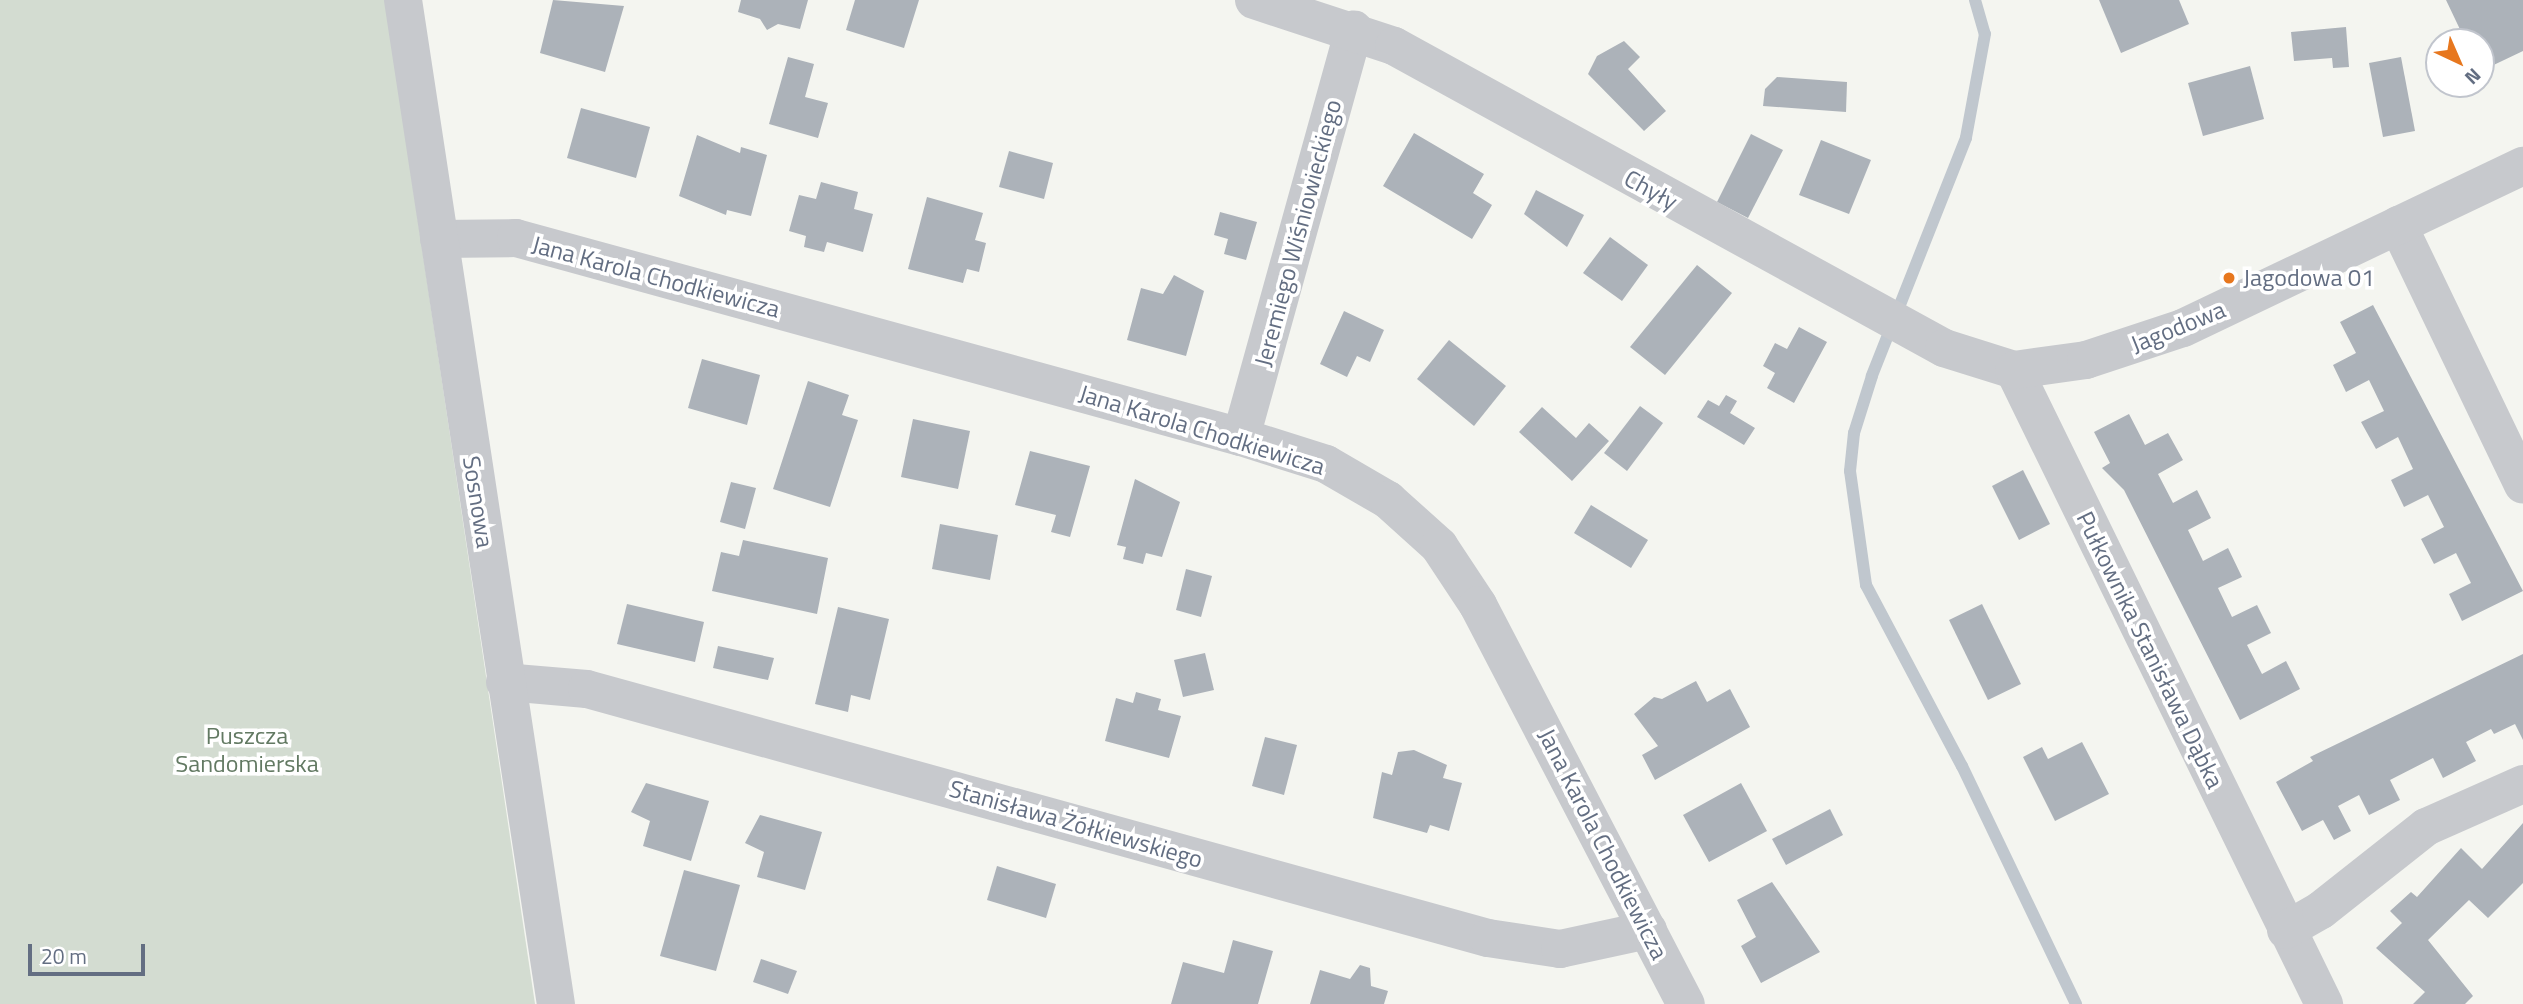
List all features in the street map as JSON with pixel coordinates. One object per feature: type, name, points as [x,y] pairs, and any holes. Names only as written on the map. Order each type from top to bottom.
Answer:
[{"type":"street","name":"Sosnowa","points":[[403,0],[556,1004]]},
{"type":"street","name":"Chyły","points":[[1254,0],[1301,7],[1354,29],[1944,348],[2014,370]]},
{"type":"street","name":"Jeremiego Wiśniowieckiego","points":[[1241,437],[1354,29]]},
{"type":"street","name":"Jagodowa","points":[[2014,370],[2130,348],[2523,166]]},
{"type":"street","points":[[2398,225],[2523,485]]},
{"type":"street","name":"Jana Karola Chodkiewicza","points":[[439,239],[516,239],[1241,437],[1326,464],[1388,500],[1439,546],[1478,605],[1686,1004]]},
{"type":"street","name":"Pułkownika Stanisława Dąbka","points":[[2014,370],[2323,1004]]},
{"type":"street","name":"Stanisława Żółkiewskiego","points":[[505,681],[587,689],[1488,938],[1560,949],[1648,930]]},
{"type":"street","points":[[2286,930],[2321,910],[2426,827],[2523,784]]},
{"type":"green space","name":"Puszcza Sandomierska","points":[[0,0],[385,0],[535,1004],[0,1004]]},
{"type":"building","points":[[553,0],[624,6],[605,72],[540,53]]},
{"type":"building","points":[[741,0],[808,0],[800,29],[778,24],[767,30],[760,19],[738,12]]},
{"type":"building","points":[[855,0],[919,0],[904,48],[846,30]]},
{"type":"building","points":[[2099,0],[2179,0],[2189,24],[2121,53]]},
{"type":"building","points":[[2446,0],[2523,0],[2523,51],[2495,64],[2495,28],[2459,28]]},
{"type":"building","points":[[2346,27],[2349,67],[2333,68],[2332,58],[2294,61],[2291,32]]},
{"type":"building","points":[[1624,41],[1640,57],[1628,69],[1666,111],[1644,131],[1588,74],[1597,56]]},
{"type":"building","points":[[788,57],[814,64],[805,97],[828,103],[818,138],[769,124]]},
{"type":"building","points":[[2401,57],[2415,131],[2383,137],[2369,63]]},
{"type":"building","points":[[2250,66],[2264,119],[2203,136],[2188,83]]},
{"type":"building","points":[[1777,77],[1847,82],[1846,112],[1763,106],[1765,89]]},
{"type":"building","points":[[581,108],[650,127],[636,178],[567,158]]},
{"type":"building","points":[[1414,133],[1484,174],[1473,193],[1492,205],[1472,239],[1383,186]]},
{"type":"building","points":[[1751,134],[1783,150],[1748,218],[1717,202]]},
{"type":"building","points":[[697,135],[740,153],[741,147],[767,155],[751,216],[727,210],[726,215],[679,196]]},
{"type":"building","points":[[1821,140],[1871,160],[1849,214],[1799,195]]},
{"type":"building","points":[[1009,151],[1053,163],[1044,199],[999,187]]},
{"type":"building","points":[[821,182],[858,192],[854,209],[873,214],[863,252],[827,242],[824,252],[804,247],[806,236],[789,231],[799,195],[816,199]]},
{"type":"building","points":[[1536,190],[1584,215],[1567,247],[1524,214]]},
{"type":"building","points":[[927,197],[983,213],[975,240],[986,243],[979,272],[967,269],[963,283],[908,269]]},
{"type":"building","points":[[1220,212],[1257,222],[1246,260],[1224,254],[1228,239],[1214,235]]},
{"type":"building","points":[[1610,237],[1648,265],[1622,301],[1583,273]]},
{"type":"building","points":[[1697,265],[1732,293],[1665,375],[1630,347]]},
{"type":"building","points":[[1174,275],[1204,291],[1186,356],[1127,340],[1141,288],[1163,294]]},
{"type":"building","points":[[2373,305],[2523,591],[2462,621],[2449,594],[2471,583],[2456,553],[2434,564],[2421,539],[2444,527],[2428,495],[2404,507],[2391,480],[2413,469],[2398,437],[2376,449],[2361,422],[2384,411],[2369,380],[2346,392],[2333,365],[2356,353],[2340,322]]},
{"type":"building","points":[[1344,311],[1384,330],[1370,362],[1357,356],[1347,377],[1320,364]]},
{"type":"building","points":[[1799,327],[1827,342],[1794,403],[1767,388],[1775,373],[1763,366],[1775,343],[1787,349]]},
{"type":"building","points":[[1449,340],[1506,386],[1474,426],[1417,379]]},
{"type":"building","points":[[702,359],[760,375],[747,425],[688,408]]},
{"type":"building","points":[[808,381],[849,395],[842,415],[858,420],[830,507],[773,489]]},
{"type":"building","points":[[1726,395],[1737,401],[1730,413],[1755,428],[1744,445],[1697,417],[1708,400],[1719,406]]},
{"type":"building","points":[[1640,406],[1663,423],[1627,471],[1604,453]]},
{"type":"building","points":[[1542,407],[1576,438],[1589,423],[1609,441],[1572,481],[1519,432]]},
{"type":"building","points":[[2129,414],[2145,445],[2168,433],[2183,460],[2158,474],[2173,503],[2197,490],[2211,518],[2188,530],[2203,561],[2228,548],[2242,577],[2218,588],[2232,617],[2257,605],[2271,633],[2247,645],[2262,674],[2286,661],[2300,689],[2240,720],[2124,490],[2102,468],[2110,463],[2094,432]]},
{"type":"building","points":[[913,419],[970,431],[958,489],[901,477]]},
{"type":"building","points":[[1030,451],[1090,466],[1070,537],[1051,532],[1056,515],[1015,505]]},
{"type":"building","points":[[2023,470],[2050,524],[2019,540],[1992,486]]},
{"type":"building","points":[[1135,479],[1180,502],[1162,557],[1146,553],[1143,564],[1123,559],[1126,547],[1117,545]]},
{"type":"building","points":[[731,482],[756,488],[745,529],[720,522]]},
{"type":"building","points":[[1591,505],[1648,540],[1631,568],[1574,533]]},
{"type":"building","points":[[940,524],[998,535],[990,580],[932,569]]},
{"type":"building","points":[[743,540],[828,558],[817,614],[712,591],[721,552],[739,556]]},
{"type":"building","points":[[1186,569],[1212,576],[1201,617],[1176,610]]},
{"type":"building","points":[[627,604],[704,622],[695,662],[617,644]]},
{"type":"building","points":[[1982,604],[2021,684],[1988,700],[1949,620]]},
{"type":"building","points":[[838,607],[889,619],[870,700],[851,695],[848,712],[815,704]]},
{"type":"building","points":[[718,646],[774,658],[768,680],[713,668]]},
{"type":"building","points":[[1205,653],[1214,690],[1183,697],[1174,660]]},
{"type":"building","points":[[2523,654],[2523,740],[2515,724],[2494,734],[2491,729],[2466,742],[2476,761],[2443,778],[2433,758],[2390,780],[2400,800],[2369,815],[2359,795],[2338,806],[2351,831],[2334,840],[2323,820],[2302,831],[2276,782],[2313,761],[2310,757]]},
{"type":"building","points":[[1696,681],[1707,702],[1730,689],[1750,727],[1655,780],[1642,755],[1658,746],[1634,714],[1654,697],[1662,699]]},
{"type":"building","points":[[1136,692],[1161,699],[1158,710],[1181,716],[1169,758],[1105,741],[1116,698],[1133,703]]},
{"type":"building","points":[[1265,737],[1297,745],[1284,795],[1252,786]]},
{"type":"building","points":[[2082,742],[2109,794],[2055,821],[2023,757],[2042,747],[2048,759]]},
{"type":"building","points":[[1414,750],[1447,765],[1443,778],[1462,783],[1449,831],[1430,825],[1427,833],[1373,818],[1382,772],[1392,775],[1398,752]]},
{"type":"building","points":[[646,783],[709,801],[691,861],[643,846],[650,821],[631,812]]},
{"type":"building","points":[[1741,783],[1767,831],[1709,862],[1683,815]]},
{"type":"building","points":[[1830,809],[1843,835],[1786,865],[1772,839]]},
{"type":"building","points":[[760,815],[822,832],[805,890],[757,877],[764,852],[745,843]]},
{"type":"building","points":[[2523,823],[2523,883],[2488,918],[2469,900],[2428,940],[2473,996],[2465,1004],[2413,1004],[2425,992],[2376,948],[2402,923],[2390,911],[2411,892],[2417,897],[2461,848],[2482,869]]},
{"type":"building","points":[[997,866],[1056,884],[1046,918],[987,900]]},
{"type":"building","points":[[684,870],[740,885],[716,971],[660,956]]},
{"type":"building","points":[[1772,882],[1820,952],[1761,983],[1741,946],[1756,937],[1737,900]]},
{"type":"building","points":[[1233,940],[1273,951],[1258,1004],[1171,1004],[1183,962],[1224,973]]},
{"type":"building","points":[[761,959],[797,971],[788,994],[753,982]]},
{"type":"building","points":[[1360,965],[1370,968],[1371,986],[1388,991],[1384,1004],[1310,1004],[1320,970],[1350,979]]},
{"type":"waterway","points":[[1975,0],[1985,34],[1966,138],[1872,376],[1854,433],[1850,471],[1866,585],[1962,766],[2076,1004]]},
{"type":"place","name":"Jagodowa 01","points":[[2229,278]]}]
